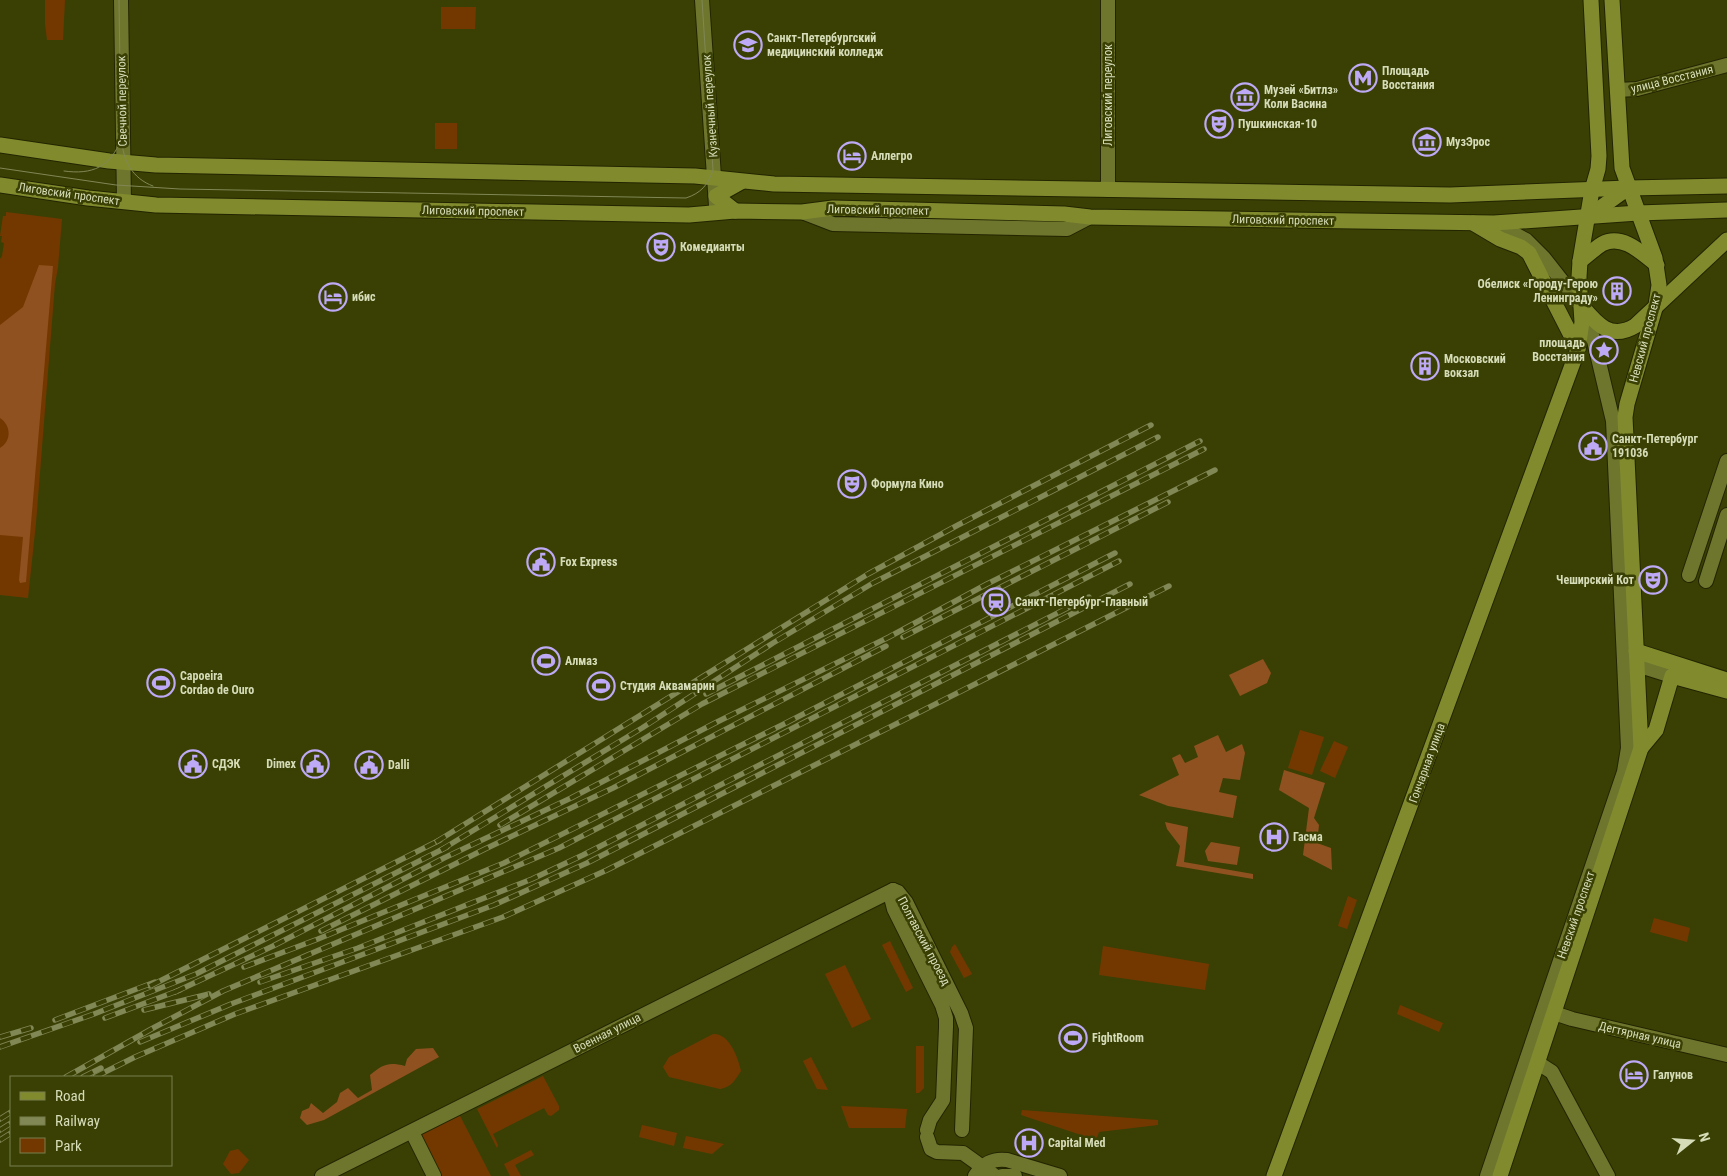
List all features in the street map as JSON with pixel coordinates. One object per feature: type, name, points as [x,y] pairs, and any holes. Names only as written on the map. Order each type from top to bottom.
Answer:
[{"type":"main road","name":"Невский проспект","points":[[1581,305],[1580,262],[1592,190],[1598,169],[1591,0]]},
{"type":"main road","name":"Невский проспект","points":[[1612,0],[1620,160],[1628,188],[1657,265],[1659,285],[1656,305],[1627,404],[1625,417],[1632,655],[1641,748]]},
{"type":"main road","name":"Лиговский проспект","points":[[0,145],[123,162],[211,167],[695,176],[774,184],[1450,195],[1727,186]]},
{"type":"main road","points":[[735,211],[716,196],[741,182]]},
{"type":"main road","name":"Лиговский проспект","points":[[0,185],[124,202],[193,206],[661,215],[697,215],[735,211],[802,212],[833,208],[1064,214],[1090,217],[1494,223],[1638,213],[1727,210]]},
{"type":"main road","points":[[1587,217],[1628,188]]},
{"type":"main road","points":[[1298,193],[1298,220]]},
{"type":"main road","points":[[1472,223],[1500,239],[1521,247],[1529,253],[1578,349]]},
{"type":"main road","points":[[1581,305],[1600,326],[1614,332],[1629,329],[1635,326],[1727,240]]},
{"type":"main road","points":[[1580,262],[1602,244],[1613,241],[1630,244],[1657,265]]},
{"type":"main road","points":[[1578,349],[1582,322],[1581,305]]},
{"type":"main road","name":"Гончарная улица","points":[[1274,1176],[1578,349]]},
{"type":"main road","points":[[1632,655],[1727,680]]},
{"type":"main road","name":"Невский проспект","points":[[1500,1176],[1532,1061],[1554,1014],[1641,748],[1656,730],[1672,676]]},
{"type":"main road","points":[[1672,676],[1727,691]]},
{"type":"street","name":"Свечной переулок","points":[[121,0],[124,202]]},
{"type":"street","name":"Кузнечный переулок","points":[[702,0],[717,213]]},
{"type":"street","name":"Лиговский переулок","points":[[1108,0],[1108,190]]},
{"type":"street","name":"улица Восстания","points":[[1617,90],[1638,89],[1727,65]]},
{"type":"street","points":[[1494,223],[1518,235],[1534,247],[1581,305]]},
{"type":"street","name":"Невский проспект","points":[[1487,1176],[1532,1061],[1626,765],[1628,748],[1632,655],[1613,421],[1594,341],[1581,305]]},
{"type":"street","points":[[1689,575],[1727,461]]},
{"type":"street","points":[[1706,581],[1727,515]]},
{"type":"street","points":[[1632,655],[1672,676]]},
{"type":"street","name":"Военная улица","points":[[322,1176],[893,890]]},
{"type":"street","name":"Полтавский проезд","points":[[893,890],[898,892],[906,902],[961,1012],[964,1023],[966,1040],[962,1134],[963,1153],[937,1152],[931,1149],[927,1133],[930,1120],[943,1100],[946,1018],[942,1005],[894,909],[891,897],[893,890]]},
{"type":"street","name":"Дегтярная улица","points":[[1554,1014],[1727,1055]]},
{"type":"street","points":[[1532,1061],[1552,1072],[1608,1176]]},
{"type":"street","points":[[412,1132],[434,1176]]},
{"type":"street","points":[[963,1153],[979,1171],[995,1176]]},
{"type":"street","points":[[979,1171],[994,1160],[1007,1160],[1060,1176]]},
{"type":"street","points":[[1002,1176],[1015,1176]]},
{"type":"green space","points":[[45,0],[65,0],[63,40],[47,40]]},
{"type":"green space","points":[[441,7],[476,7],[475,29],[441,29]]},
{"type":"green space","points":[[435,123],[457,123],[457,149],[435,149]]},
{"type":"green space","points":[[6,212],[62,219],[28,598],[0,595],[0,259],[4,243],[1,242],[2,236],[0,236],[3,216],[6,216]]},
{"type":"green space","points":[[1300,730],[1324,737],[1312,775],[1288,768]]},
{"type":"green space","points":[[1334,741],[1348,747],[1335,778],[1320,771]]},
{"type":"green space","points":[[1348,896],[1357,900],[1347,929],[1338,926]]},
{"type":"green space","points":[[1654,918],[1690,928],[1687,942],[1650,932]]},
{"type":"green space","points":[[890,941],[913,988],[906,992],[882,945]]},
{"type":"green space","points":[[955,944],[972,974],[964,978],[950,952]]},
{"type":"green space","points":[[1103,946],[1209,964],[1205,990],[1099,975]]},
{"type":"green space","points":[[845,965],[871,1019],[852,1028],[825,974]]},
{"type":"green space","points":[[1400,1005],[1443,1023],[1439,1032],[1397,1014]]},
{"type":"green space","points":[[713,1034],[724,1037],[738,1059],[741,1071],[733,1083],[728,1087],[720,1089],[669,1077],[663,1067],[669,1057]]},
{"type":"green space","points":[[916,1046],[924,1046],[924,1088],[919,1093],[916,1093]]},
{"type":"green space","points":[[811,1057],[828,1090],[817,1089],[803,1061]]},
{"type":"green space","points":[[543,1076],[559,1106],[559,1110],[551,1116],[548,1115],[544,1108],[493,1134],[498,1145],[497,1148],[477,1109]]},
{"type":"green space","points":[[841,1106],[907,1109],[905,1128],[849,1128]]},
{"type":"green space","points":[[1022,1110],[1158,1120],[1158,1125],[1099,1132],[1096,1140],[1021,1115]]},
{"type":"green space","points":[[458,1112],[491,1176],[442,1176],[420,1131]]},
{"type":"green space","points":[[642,1125],[677,1133],[674,1146],[639,1137]]},
{"type":"green space","points":[[686,1136],[724,1144],[712,1154],[683,1148]]},
{"type":"green space","points":[[238,1149],[249,1160],[239,1173],[231,1174],[223,1164],[230,1151]]},
{"type":"green space","points":[[531,1150],[534,1155],[515,1165],[521,1176],[510,1176],[504,1164]]},
{"type":"shaded area","points":[[39,265],[53,266],[26,582],[20,583],[23,537],[0,535],[0,448],[7,441],[9,433],[4,421],[0,418],[0,325],[23,307]]},
{"type":"shaded area","points":[[1263,659],[1271,673],[1267,683],[1240,696],[1229,675]]},
{"type":"shaded area","points":[[1218,735],[1226,752],[1242,744],[1245,753],[1240,780],[1223,778],[1219,792],[1237,796],[1233,818],[1168,806],[1139,795],[1179,775],[1172,758],[1180,754],[1185,763],[1198,757],[1194,746]]},
{"type":"shaded area","points":[[1284,770],[1325,783],[1314,818],[1319,825],[1317,843],[1331,848],[1332,870],[1303,855],[1309,808],[1279,790]]},
{"type":"shaded area","points":[[1165,822],[1188,827],[1184,862],[1253,874],[1253,879],[1176,866],[1180,846],[1167,829]]},
{"type":"shaded area","points":[[1211,842],[1240,847],[1237,865],[1208,861],[1205,851]]},
{"type":"shaded area","points":[[433,1048],[439,1057],[324,1120],[307,1125],[300,1118],[302,1111],[309,1108],[311,1103],[323,1113],[337,1102],[340,1093],[348,1088],[358,1098],[372,1090],[370,1075],[379,1068],[390,1064],[405,1066],[407,1059],[416,1049]]},
{"type":"tram line","points":[[64,171],[83,172],[99,167],[112,156],[121,139],[119,0]]},
{"type":"tram line","points":[[0,168],[116,185],[180,189],[686,198],[696,194],[703,188],[713,170],[702,0]]},
{"type":"tram line","points":[[122,139],[124,154],[130,168],[140,179],[153,186]]},
{"type":"railway","points":[[436,842],[868,574],[1151,425]]},
{"type":"railway","points":[[441,850],[642,728],[773,643],[873,583],[1158,437]]},
{"type":"railway","points":[[706,694],[1200,441]]},
{"type":"railway","points":[[500,825],[702,704],[1204,449]]},
{"type":"railway","points":[[175,992],[273,946],[444,858],[571,798],[717,722],[889,637],[987,584],[1215,470]]},
{"type":"railway","points":[[903,637],[1168,502]]},
{"type":"railway","points":[[244,967],[504,863],[784,724],[1115,553]]},
{"type":"railway","points":[[68,1076],[223,991],[559,848],[1119,561]]},
{"type":"railway","points":[[140,1042],[231,1004],[494,905],[587,863],[1130,584]]},
{"type":"railway","points":[[97,1076],[135,1057],[235,1014],[503,917],[607,870],[1169,586]]},
{"type":"railway","points":[[260,982],[358,948],[532,879],[583,855],[1089,597]]},
{"type":"railway","points":[[321,931],[485,849],[613,788],[886,646]]},
{"type":"railway","points":[[150,986],[440,840]]},
{"type":"railway","points":[[0,1047],[94,1014],[196,974],[447,847]]},
{"type":"railway","points":[[55,1020],[155,982]]},
{"type":"railway","points":[[105,1018],[180,990]]},
{"type":"railway","points":[[144,1010],[209,994]]},
{"type":"railway","points":[[0,1037],[31,1028]]},
{"type":"railway","points":[[85,1076],[101,1068]]},
{"type":"railway","points":[[0,1119],[10,1113]]},
{"type":"railway","points":[[0,1130],[10,1124]]},
{"type":"railway","points":[[0,1140],[10,1134]]},
{"type":"place","name":"Санкт-Петербургский медицинский колледж","points":[[748,45]]},
{"type":"place","name":"Площадь Восстания","points":[[1363,78]]},
{"type":"place","name":"Музей «Битлз» Коли Васина","points":[[1245,97]]},
{"type":"place","name":"Пушкинская-10","points":[[1219,124]]},
{"type":"place","name":"МузЭрос","points":[[1427,142]]},
{"type":"place","name":"Аллегро","points":[[852,156]]},
{"type":"place","name":"Комедианты","points":[[661,247]]},
{"type":"place","name":"Обелиск «Городу-Герою Ленинграду»","points":[[1617,291]]},
{"type":"place","name":"ибис","points":[[333,297]]},
{"type":"place","name":"площадь Восстания","points":[[1604,350]]},
{"type":"place","name":"Московский вокзал","points":[[1425,366]]},
{"type":"place","name":"Санкт-Петербург 191036","points":[[1593,446]]},
{"type":"place","name":"Формула Кино","points":[[852,484]]},
{"type":"place","name":"Fox Express","points":[[541,562]]},
{"type":"place","name":"Чеширский Кот","points":[[1653,580]]},
{"type":"place","name":"Санкт-Петербург-Главный","points":[[996,602]]},
{"type":"place","name":"Алмаз","points":[[546,661]]},
{"type":"place","name":"Capoeira Cordao de Ouro","points":[[161,683]]},
{"type":"place","name":"Студия Аквамарин","points":[[601,686]]},
{"type":"place","name":"СДЭК","points":[[193,764]]},
{"type":"place","name":"Dimex","points":[[315,764]]},
{"type":"place","name":"Dalli","points":[[369,765]]},
{"type":"place","name":"Гасма","points":[[1274,837]]},
{"type":"place","name":"FightRoom","points":[[1073,1038]]},
{"type":"place","name":"Галунов","points":[[1634,1075]]},
{"type":"place","name":"Capital Med","points":[[1029,1143]]}]
